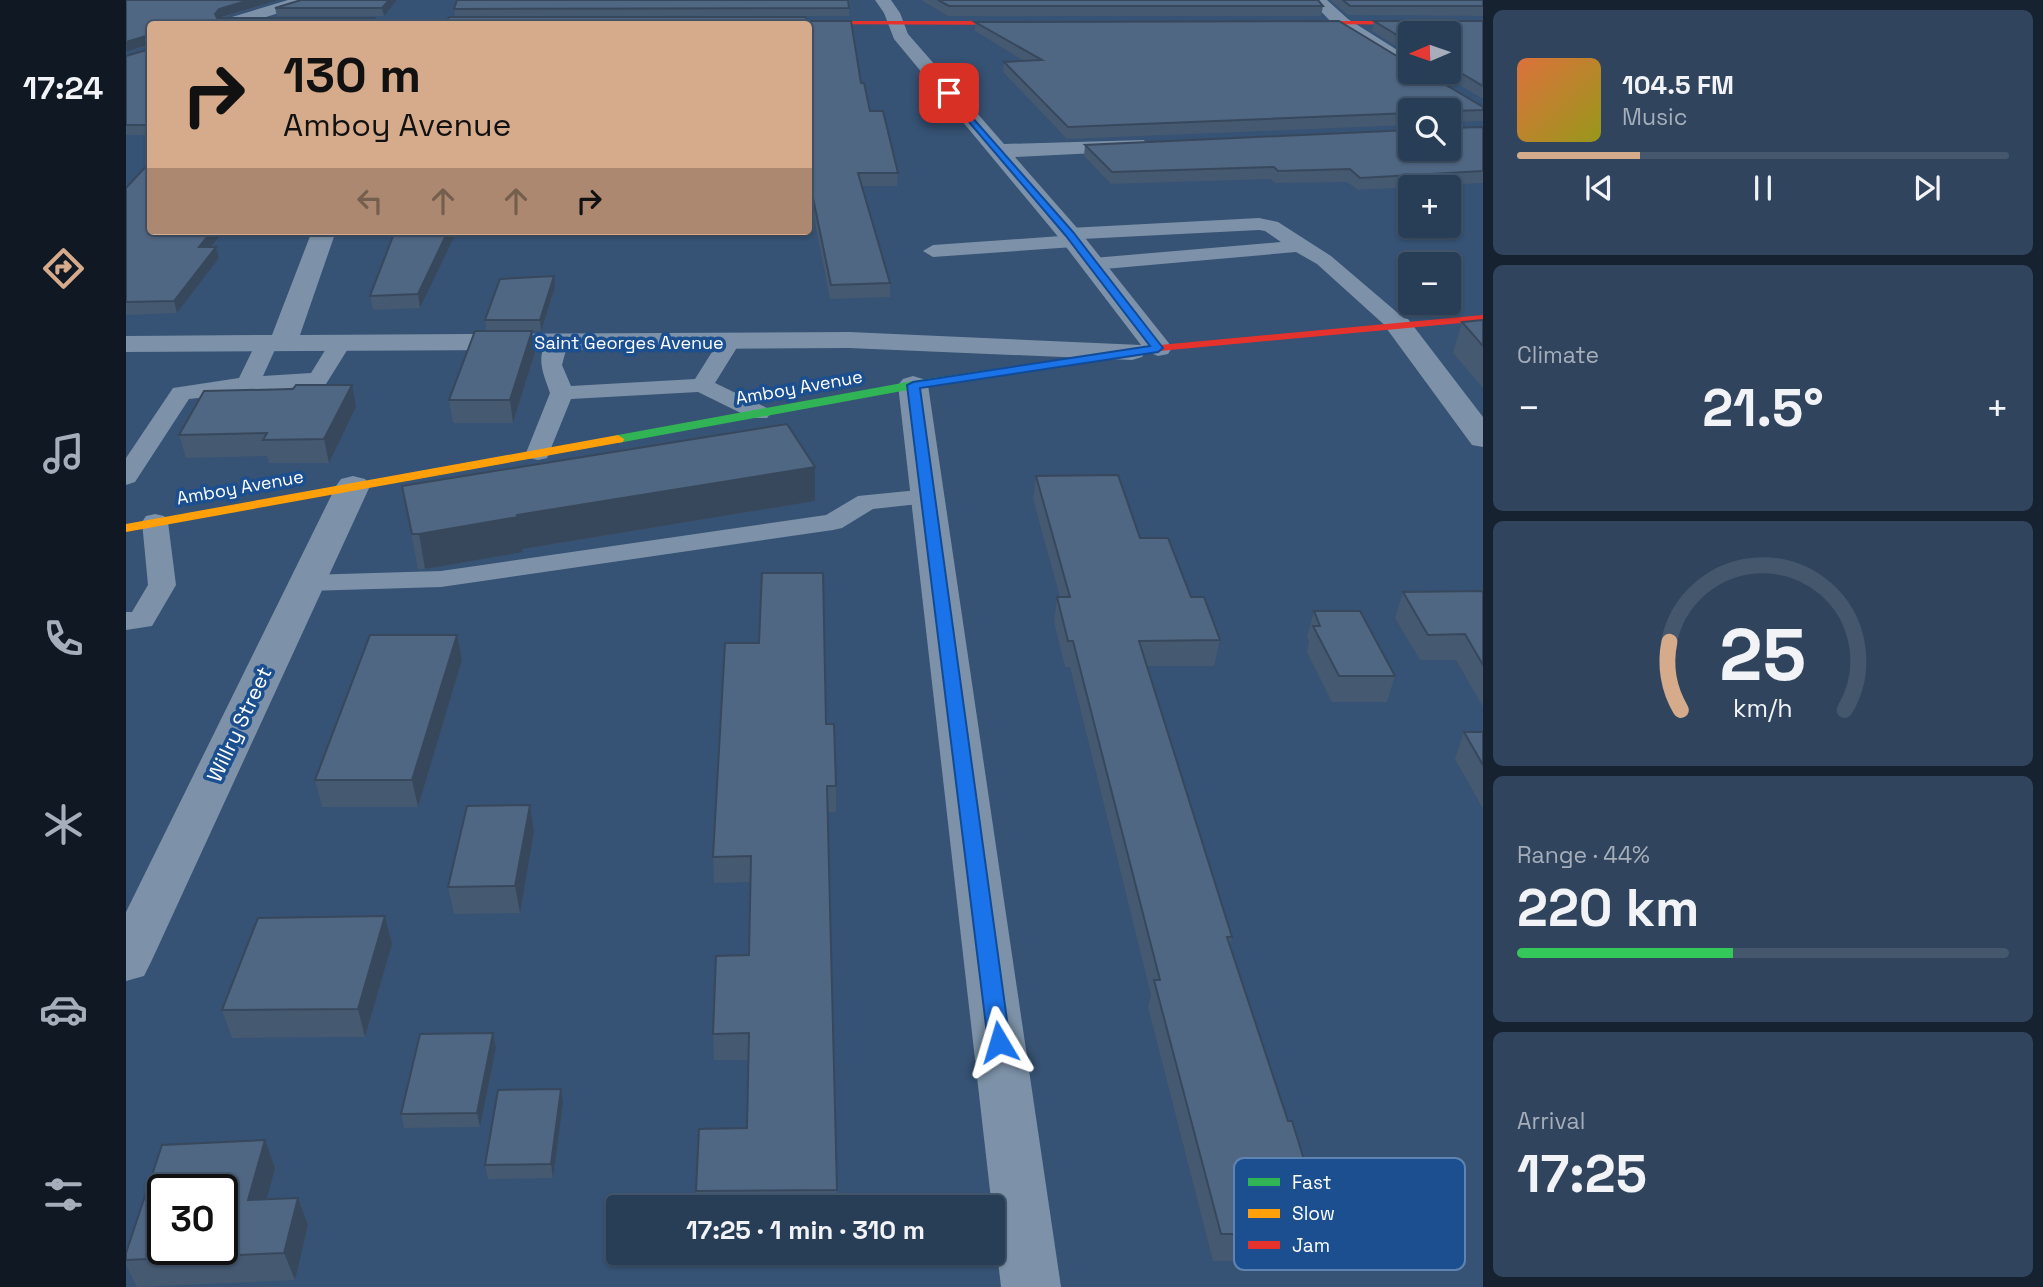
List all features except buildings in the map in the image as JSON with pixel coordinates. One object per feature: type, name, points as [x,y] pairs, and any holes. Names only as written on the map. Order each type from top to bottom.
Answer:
[{"type":"main road","points":[[812,23],[1046,23]]},
{"type":"main road","points":[[1279,23],[1483,23]]},
{"type":"main road","name":"Amboy Avenue","points":[[126,528],[913,385],[1145,349],[1483,318]]},
{"type":"street","points":[[238,21],[305,0]]},
{"type":"street","points":[[883,0],[900,35],[1093,264],[1145,349]]},
{"type":"street","points":[[1318,0],[1342,23],[1398,58]]},
{"type":"street","points":[[245,2],[286,6]]},
{"type":"street","points":[[998,151],[1163,144]]},
{"type":"street","points":[[275,343],[322,235]]},
{"type":"street","points":[[1398,325],[1483,438]]},
{"type":"street","name":"Saint Georges Avenue","points":[[126,344],[849,340],[1145,349]]},
{"type":"street","points":[[913,385],[1031,1287]]},
{"type":"street","name":"Willry Street","points":[[126,962],[353,486]]},
{"type":"lane","points":[[933,251],[1259,224],[1271,226],[1324,260],[1398,325]]},
{"type":"lane","points":[[1093,264],[1299,246]]},
{"type":"lane","points":[[702,385],[730,341]]},
{"type":"lane","points":[[538,453],[562,393],[551,365],[557,342]]},
{"type":"lane","points":[[248,384],[275,343]]},
{"type":"lane","points":[[126,477],[181,393],[248,384],[318,379],[340,344]]},
{"type":"lane","points":[[562,393],[702,385],[759,414]]},
{"type":"lane","points":[[307,583],[441,579],[834,523],[867,502],[928,498]]},
{"type":"lane","points":[[126,621],[142,620],[162,585],[155,522]]},
{"type":"traffic: fast","points":[[618,439],[913,385],[1149,349]]},
{"type":"traffic: slow","points":[[126,528],[618,439]]},
{"type":"traffic: jam","points":[[812,23],[1026,23]]},
{"type":"traffic: jam","points":[[1293,23],[1483,23]]},
{"type":"traffic: jam","points":[[1149,349],[1483,318]]},
{"type":"route","points":[[949,93],[1069,234],[1158,348],[913,385],[999,1042]]}]
